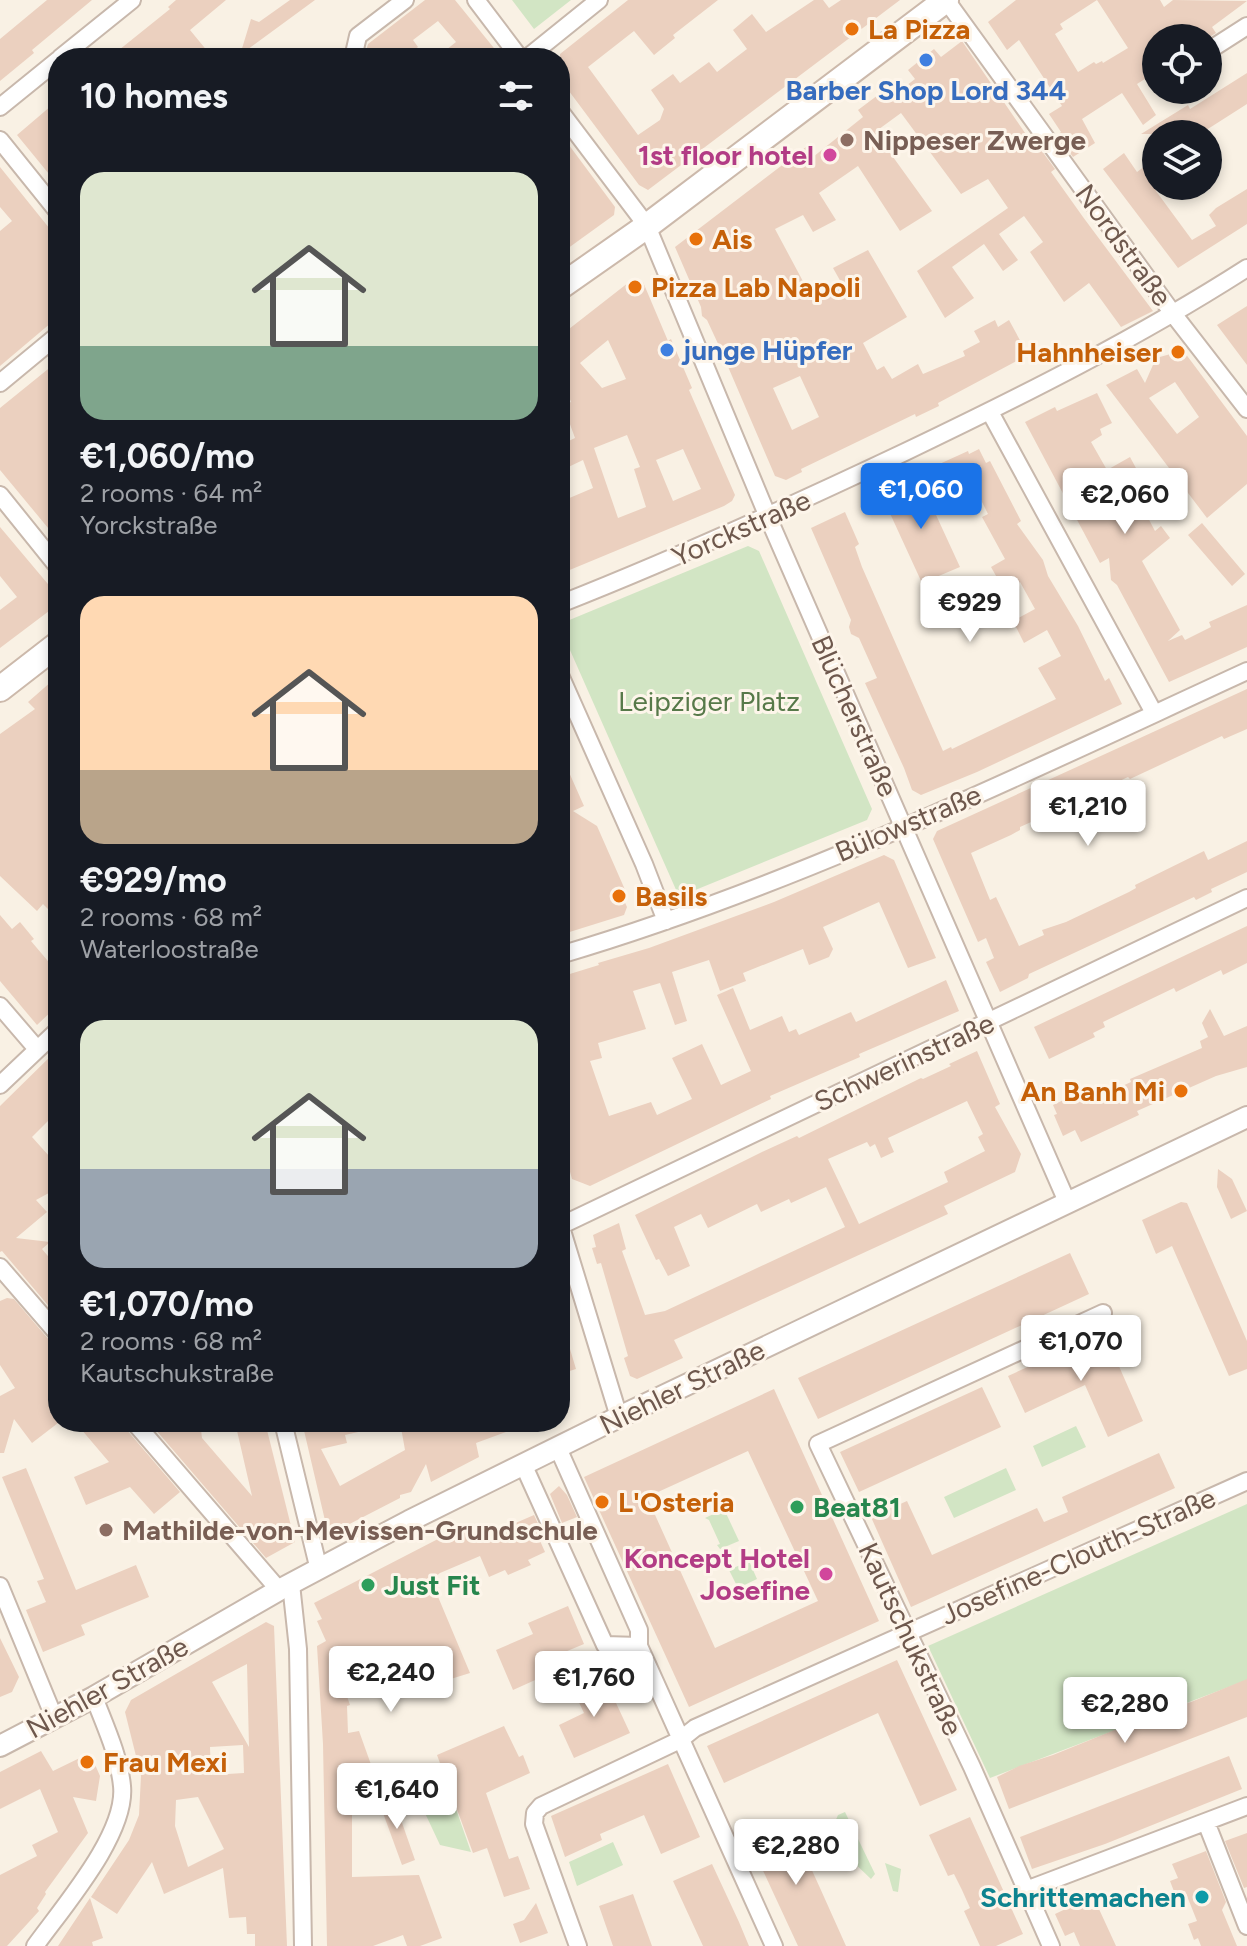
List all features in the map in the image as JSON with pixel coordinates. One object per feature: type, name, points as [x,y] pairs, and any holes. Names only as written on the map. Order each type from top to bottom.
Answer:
[{"type":"main road","points":[[570,280],[647,226],[946,0]]},
{"type":"main road","points":[[0,689],[48,652]]},
{"type":"street","points":[[70,48],[110,6],[132,0]]},
{"type":"street","points":[[355,48],[358,36],[405,0]]},
{"type":"street","points":[[476,0],[512,48]]},
{"type":"street","points":[[539,48],[599,0]]},
{"type":"street","name":"Nordstraße","points":[[946,0],[1174,315],[1247,409]]},
{"type":"street","points":[[1222,42],[1247,26]]},
{"type":"street","points":[[0,107],[48,68]]},
{"type":"street","name":"Blücherstraße","points":[[570,124],[647,226],[768,517],[1068,1204]]},
{"type":"street","points":[[0,140],[48,200]]},
{"type":"street","name":"Yorckstraße","points":[[570,600],[768,517],[990,412],[1174,315],[1247,268]]},
{"type":"street","points":[[0,383],[48,343]]},
{"type":"street","points":[[990,412],[1154,713]]},
{"type":"street","points":[[0,495],[48,555]]},
{"type":"street","name":"Bülowstraße","points":[[570,952],[666,921],[903,827],[1247,671]]},
{"type":"street","points":[[570,698],[666,921]]},
{"type":"street","name":"Schwerinstraße","points":[[570,1220],[1247,898]]},
{"type":"street","points":[[0,1006],[37,1049]]},
{"type":"street","points":[[0,1085],[48,1039]]},
{"type":"street","name":"Niehler Straße","points":[[0,1746],[94,1697],[374,1539],[619,1417],[1247,1117]]},
{"type":"street","points":[[570,1258],[619,1417]]},
{"type":"street","points":[[4,1277],[48,1323]]},
{"type":"street","name":"Kautschukstraße","points":[[1051,1946],[972,1767],[818,1444],[1103,1313]]},
{"type":"street","points":[[143,1432],[285,1587],[298,1649],[303,1946]]},
{"type":"street","points":[[285,1432],[319,1570]]},
{"type":"street","points":[[558,1448],[630,1608],[639,1630],[639,1646],[774,1946]]},
{"type":"street","points":[[523,1464],[605,1645],[639,1646]]},
{"type":"street","name":"Josefine-Clouth-Straße","points":[[578,1946],[534,1824],[535,1813],[541,1806],[680,1740],[695,1728],[1247,1481]]},
{"type":"street","points":[[0,1586],[54,1717]]},
{"type":"street","points":[[35,1946],[104,1847],[121,1811],[122,1788],[118,1767],[94,1697]]},
{"type":"street","points":[[1026,1890],[1247,1806]]},
{"type":"street","points":[[1206,1822],[1247,1926]]},
{"type":"green space","points":[[512,0],[571,0],[534,29]]},
{"type":"green space","name":"Leipziger Platz","points":[[748,546],[759,551],[872,809],[867,820],[683,895],[677,892],[570,650],[570,620]]},
{"type":"green space","points":[[1076,1426],[1086,1447],[1042,1467],[1033,1446]]},
{"type":"green space","points":[[1006,1468],[1016,1490],[954,1518],[944,1497]]},
{"type":"green space","points":[[1247,1504],[1247,1680],[990,1778],[928,1646]]},
{"type":"green space","points":[[724,1509],[739,1541],[720,1549],[709,1520],[705,1518]]},
{"type":"green space","points":[[749,1561],[757,1579],[738,1588],[729,1570]]},
{"type":"green space","points":[[441,1766],[471,1852],[440,1845],[424,1811],[421,1787]]},
{"type":"green space","points":[[845,1812],[875,1874],[871,1879],[828,1838],[838,1815]]},
{"type":"green space","points":[[613,1842],[623,1865],[577,1886],[569,1862]]},
{"type":"green space","points":[[885,1863],[901,1869],[898,1892],[893,1891]]},
{"type":"building","points":[[47,0],[92,0],[0,81],[0,39]]},
{"type":"building","points":[[176,0],[226,0],[190,30],[205,48],[121,48],[170,9],[168,7]]},
{"type":"building","points":[[290,0],[315,0],[250,48],[242,48],[251,19],[259,22]]},
{"type":"building","points":[[425,0],[455,0],[494,48],[448,48],[456,42],[438,21],[413,40],[417,48],[367,48]]},
{"type":"building","points":[[628,0],[718,0],[673,35],[675,38],[654,55],[634,31],[588,67],[638,135],[660,120],[664,109],[651,90],[673,74],[680,83],[709,62],[717,72],[747,49],[733,30],[752,14],[766,32],[814,0],[823,0],[829,8],[841,0],[900,0],[648,190],[639,185],[570,92],[570,48],[568,48]]},
{"type":"building","points":[[1016,0],[1097,0],[1160,0],[1164,7],[1173,0],[1247,1],[1216,24],[1142,24],[1142,81],[1137,84],[1142,92],[1142,104],[1149,104],[1156,115],[1150,120],[1142,120],[1142,123],[1122,93],[1082,119],[1095,143],[1073,157],[1057,135],[1061,132],[1049,114],[1062,106],[1019,40],[1007,50],[988,22]],"holes":[[[1097,0],[1128,48],[1103,63],[1094,62],[1078,72],[1055,34],[1063,29],[1060,24]]]},
{"type":"building","points":[[962,41],[1036,149],[1039,147],[1055,169],[1051,172],[1153,311],[1121,327],[1089,283],[1064,302],[1030,252],[1043,242],[1024,216],[999,234],[1018,260],[1003,271],[984,244],[952,267],[974,298],[945,318],[917,271],[1008,208],[988,179],[961,194],[901,113],[875,132],[932,211],[900,231],[858,166],[819,193],[836,220],[813,232],[803,215],[775,229],[813,300],[842,284],[833,268],[868,250],[907,317],[863,343],[877,370],[884,366],[892,379],[918,364],[923,374],[965,356],[963,351],[980,342],[974,331],[995,320],[998,327],[1009,320],[1028,355],[938,403],[939,406],[916,417],[915,414],[801,469],[802,472],[786,480],[775,476],[720,348],[702,316],[675,247],[806,147],[813,157],[863,117],[858,110],[878,95],[884,103],[915,79],[908,70],[934,49],[941,57]],"holes":[[[800,376],[819,417],[792,430],[773,388]]]},
{"type":"building","points":[[1247,73],[1247,104],[1222,120],[1164,120],[1188,105],[1190,109],[1198,104],[1222,104],[1222,89]]},
{"type":"building","points":[[48,109],[48,173],[17,135]]},
{"type":"building","points":[[570,146],[615,207],[614,215],[570,247]]},
{"type":"building","points":[[1124,153],[1137,172],[1142,168],[1142,200],[1163,200],[1192,240],[1216,226],[1209,215],[1216,208],[1247,189],[1247,224],[1178,268],[1103,169]]},
{"type":"building","points":[[0,167],[48,227],[48,325],[0,366],[0,231],[12,221],[0,207]]},
{"type":"building","points":[[633,279],[643,282],[692,388],[689,390],[735,495],[732,501],[570,570],[570,498],[593,488],[583,460],[570,466],[570,440],[575,438],[570,424],[570,328]],"holes":[[[608,340],[626,379],[602,388],[580,363]],[[627,435],[640,467],[634,469],[646,507],[618,518],[594,448]],[[683,449],[701,489],[673,501],[656,460]]]},
{"type":"building","points":[[1247,306],[1247,365],[1217,325]]},
{"type":"building","points":[[1185,353],[1247,436],[1247,484],[1207,518],[1106,385],[1137,369],[1145,383],[1156,358]],"holes":[[[1175,382],[1199,417],[1177,434],[1149,398]]]},
{"type":"building","points":[[48,369],[48,528],[0,470],[0,408]]},
{"type":"building","points":[[1097,393],[1112,423],[1100,429],[1102,435],[1091,442],[1107,470],[1130,457],[1137,470],[1126,476],[1155,531],[1161,526],[1170,538],[1142,561],[1180,630],[1168,641],[1182,635],[1185,640],[1211,627],[1209,622],[1247,605],[1247,647],[1169,682],[1117,585],[1111,580],[1109,558],[1100,563],[1025,422],[1055,407],[1057,411]]},
{"type":"building","points":[[979,449],[986,463],[990,461],[1021,521],[1017,524],[1043,560],[1048,576],[1078,626],[1105,681],[1109,678],[1122,704],[921,795],[912,790],[865,683],[877,678],[859,638],[851,634],[851,620],[811,528],[845,512],[859,544],[855,547],[862,567],[943,751],[952,749],[1056,699],[1038,668],[1061,656],[1047,630],[1024,643],[1013,621],[1035,609],[1020,582],[1004,590],[991,567],[1005,559],[982,517],[988,514],[974,486],[952,496],[935,466]]},
{"type":"building","points":[[919,478],[960,567],[922,583],[882,496]]},
{"type":"building","points":[[1202,523],[1245,574],[1232,586],[1188,535]]},
{"type":"building","points":[[0,527],[48,584],[48,612],[0,648],[0,610],[17,597],[0,576]]},
{"type":"building","points":[[48,684],[48,909],[43,904],[37,911],[0,876],[0,734],[35,709],[28,702]]},
{"type":"building","points":[[1247,689],[1247,729],[1224,739],[1222,736],[1130,779],[1128,777],[971,853],[990,900],[996,897],[1019,946],[1044,935],[1042,930],[1129,892],[1136,888],[1135,885],[1204,851],[1208,860],[1247,841],[1247,872],[1211,889],[1212,892],[1196,900],[1194,897],[1029,974],[1028,978],[1000,992],[986,962],[994,958],[986,938],[978,942],[933,839],[937,831]]},
{"type":"building","points":[[570,774],[584,806],[573,811],[597,826],[626,892],[621,894],[627,907],[624,915],[570,932]]},
{"type":"building","points":[[884,855],[894,860],[936,958],[908,968],[879,902],[823,927],[833,949],[829,957],[809,965],[803,949],[743,973],[746,981],[720,991],[709,960],[672,972],[687,1021],[675,1025],[660,983],[633,991],[646,1029],[598,1043],[602,1058],[590,1061],[609,1116],[651,1102],[657,1115],[692,1099],[672,1058],[702,1044],[721,1085],[751,1071],[717,995],[733,988],[750,1030],[782,1016],[789,1032],[796,1029],[799,1035],[851,1012],[856,1022],[946,980],[959,1011],[770,1096],[771,1099],[590,1186],[572,1179],[570,974],[774,902]]},
{"type":"building","points":[[0,915],[12,929],[20,922],[48,961],[48,1015],[37,1025],[0,981]]},
{"type":"building","points":[[1247,926],[1247,963],[1223,975],[1221,970],[1176,992],[1174,988],[1103,1022],[1105,1027],[1093,1033],[1095,1037],[1049,1059],[1034,1027]]},
{"type":"building","points":[[1210,1009],[1224,1036],[1247,1026],[1247,1067],[1216,1076],[1137,1111],[1139,1115],[1081,1142],[1075,1130],[1063,1136],[1053,1105],[1078,1093],[1083,1104],[1131,1082],[1130,1079],[1202,1048],[1200,1041],[1208,1037],[1202,1023]]},
{"type":"building","points":[[977,1051],[1000,1104],[995,1107],[1021,1154],[1015,1172],[944,1206],[948,1214],[674,1340],[683,1358],[637,1379],[630,1376],[624,1358],[628,1356],[601,1263],[597,1264],[592,1248],[596,1247],[593,1235],[619,1223],[626,1249],[622,1251],[645,1315],[665,1311],[845,1227],[826,1187],[761,1212],[757,1204],[708,1228],[701,1214],[674,1227],[690,1266],[668,1276],[659,1259],[656,1260],[635,1215],[762,1152],[797,1136],[799,1138],[951,1066],[949,1064]],"holes":[[[967,1101],[983,1134],[978,1137],[985,1151],[944,1172],[948,1182],[859,1224],[828,1159],[867,1142],[870,1147],[875,1144],[881,1158],[894,1152],[888,1138]]]},
{"type":"building","points":[[48,1059],[48,1121],[32,1137],[48,1155],[48,1193],[36,1200],[47,1212],[16,1238],[48,1242],[42,1249],[48,1256],[48,1305],[0,1252],[0,1106]]},
{"type":"building","points":[[1218,1169],[1232,1179],[1247,1211],[1231,1219],[1217,1187]]},
{"type":"building","points":[[1181,1202],[1187,1203],[1247,1341],[1247,1369],[1229,1376],[1172,1246],[1156,1254],[1142,1220]]},
{"type":"building","points":[[1070,1253],[1089,1294],[818,1419],[798,1378]]},
{"type":"building","points":[[14,1299],[48,1339],[48,1431],[32,1443],[14,1419],[4,1453],[0,1453],[0,1396],[15,1388],[0,1365],[0,1301]]},
{"type":"building","points":[[1104,1332],[1143,1421],[1108,1437],[1085,1385],[1025,1413],[1008,1376]]},
{"type":"building","points":[[570,1349],[576,1369],[570,1371]]},
{"type":"building","points":[[982,1387],[1001,1427],[859,1492],[840,1452]]},
{"type":"building","points":[[774,1389],[879,1621],[689,1707],[584,1477]],"holes":[[[748,1451],[818,1601],[715,1648],[647,1497]]]},
{"type":"building","points":[[84,1432],[129,1432],[180,1492],[154,1514],[130,1487],[86,1505],[74,1477],[109,1462]]},
{"type":"building","points":[[158,1432],[201,1432],[202,1438],[252,1496],[237,1432],[268,1432],[295,1542],[266,1558]]},
{"type":"building","points":[[304,1432],[358,1432],[345,1435],[347,1443],[321,1449],[340,1486],[405,1450],[402,1432],[506,1432],[476,1443],[479,1457],[431,1482],[426,1464],[411,1492],[400,1495],[400,1498],[334,1532],[327,1529]]},
{"type":"building","points":[[1159,1453],[1175,1488],[911,1607],[871,1517],[907,1501],[932,1555],[1037,1508],[1044,1522],[1068,1512],[1062,1497]]},
{"type":"building","points":[[26,1468],[76,1590],[136,1565],[149,1597],[81,1625],[85,1635],[43,1652],[26,1610],[46,1602],[37,1581],[44,1579],[2,1477]]},
{"type":"building","points":[[559,1486],[577,1517],[562,1523],[550,1494]]},
{"type":"building","points":[[534,1515],[542,1532],[537,1534],[545,1552],[528,1560],[531,1565],[508,1575],[505,1570],[489,1577],[480,1556],[431,1580],[470,1673],[425,1687],[423,1679],[403,1685],[393,1659],[383,1664],[376,1648],[337,1667],[350,1705],[347,1706],[348,1733],[359,1731],[384,1801],[352,1813],[352,1877],[419,1875],[442,1938],[420,1946],[407,1946],[403,1935],[373,1946],[327,1946],[323,1744],[317,1646],[326,1641],[317,1621],[322,1619],[314,1603],[467,1524],[474,1541]]},
{"type":"building","points":[[568,1606],[584,1644],[548,1659],[553,1672],[513,1690],[496,1650],[533,1634],[528,1623]]},
{"type":"building","points":[[266,1622],[274,1626],[287,1946],[255,1946],[255,1934],[247,1934],[246,1917],[229,1918],[223,1868],[164,1894],[152,1862],[117,1914],[91,1897],[129,1840],[139,1815],[141,1776],[125,1712],[131,1700]],"holes":[[[247,1664],[249,1747],[212,1682]],[[243,1745],[244,1773],[211,1775],[210,1747]],[[198,1797],[224,1849],[188,1867],[175,1826],[176,1800]]]},
{"type":"building","points":[[0,1638],[19,1677],[12,1692],[0,1697]]},
{"type":"building","points":[[897,1660],[957,1790],[920,1806],[878,1713],[724,1783],[707,1746]]},
{"type":"building","points":[[603,1675],[630,1733],[574,1758],[559,1725],[584,1713],[572,1688]]},
{"type":"building","points":[[1247,1679],[1247,1717],[1009,1809],[997,1777]]},
{"type":"building","points":[[504,1726],[519,1757],[523,1755],[530,1773],[486,1793],[509,1859],[518,1856],[530,1889],[504,1897],[487,1848],[473,1853],[437,1755]]},
{"type":"building","points":[[41,1751],[53,1771],[90,1753],[100,1776],[96,1801],[73,1797],[88,1833],[45,1892],[37,1908],[39,1911],[7,1946],[0,1946],[0,1875],[37,1856],[32,1845],[58,1832],[40,1789],[0,1809],[0,1772]]},
{"type":"building","points":[[1229,1756],[1242,1789],[1105,1844],[1032,1869],[1020,1837]]},
{"type":"building","points":[[668,1764],[700,1837],[661,1854],[644,1815],[600,1834],[602,1840],[565,1857],[551,1816]]},
{"type":"building","points":[[393,1797],[415,1860],[402,1865],[379,1802]]},
{"type":"building","points":[[970,1817],[1023,1934],[996,1946],[980,1946],[964,1911],[970,1908],[962,1890],[954,1874],[948,1876],[929,1835]]},
{"type":"building","points":[[789,1820],[846,1946],[798,1946],[748,1839]]},
{"type":"building","points":[[1247,1833],[1247,1887],[1244,1888],[1225,1841]]},
{"type":"building","name":"Schrittemachen","points":[[1206,1851],[1226,1902],[1222,1910],[1237,1946],[1201,1946],[1198,1938],[1194,1940],[1188,1924],[1197,1921],[1185,1891],[1175,1894],[1170,1881],[1178,1878],[1172,1864]]},
{"type":"building","points":[[712,1864],[749,1946],[703,1946],[673,1881]]},
{"type":"building","points":[[633,1894],[652,1946],[613,1946],[599,1906]]},
{"type":"building","points":[[1093,1896],[1116,1946],[1080,1946],[1074,1932],[1065,1936],[1055,1914]]},
{"type":"building","points":[[90,1898],[103,1938],[92,1942],[93,1946],[58,1946]]},
{"type":"building","points":[[536,1903],[548,1933],[520,1943],[513,1924],[524,1920]]},
{"type":"place","name":"La Pizza","points":[[852,29]]},
{"type":"place","name":"Barber Shop Lord 344","points":[[926,60]]},
{"type":"place","name":"Nippeser Zwerge","points":[[847,140]]},
{"type":"place","name":"1st floor hotel","points":[[830,155]]},
{"type":"place","name":"Ais","points":[[696,239]]},
{"type":"place","name":"Pizza Lab Napoli","points":[[635,287]]},
{"type":"place","name":"junge Hüpfer","points":[[667,350]]},
{"type":"place","name":"Hahnheiser","points":[[1178,352]]},
{"type":"place","name":"Basils","points":[[619,896]]},
{"type":"place","name":"An Banh Mi","points":[[1181,1091]]},
{"type":"place","name":"L'Osteria","points":[[602,1502]]},
{"type":"place","name":"Beat81","points":[[797,1507]]},
{"type":"place","name":"Mathilde-von-Mevissen-Grundschule","points":[[106,1530]]},
{"type":"place","name":"Koncept Hotel Josefine","points":[[826,1574]]},
{"type":"place","name":"Just Fit","points":[[368,1585]]},
{"type":"place","name":"Frau Mexi","points":[[87,1762]]},
{"type":"place","name":"Schrittemachen","points":[[1202,1897]]}]
